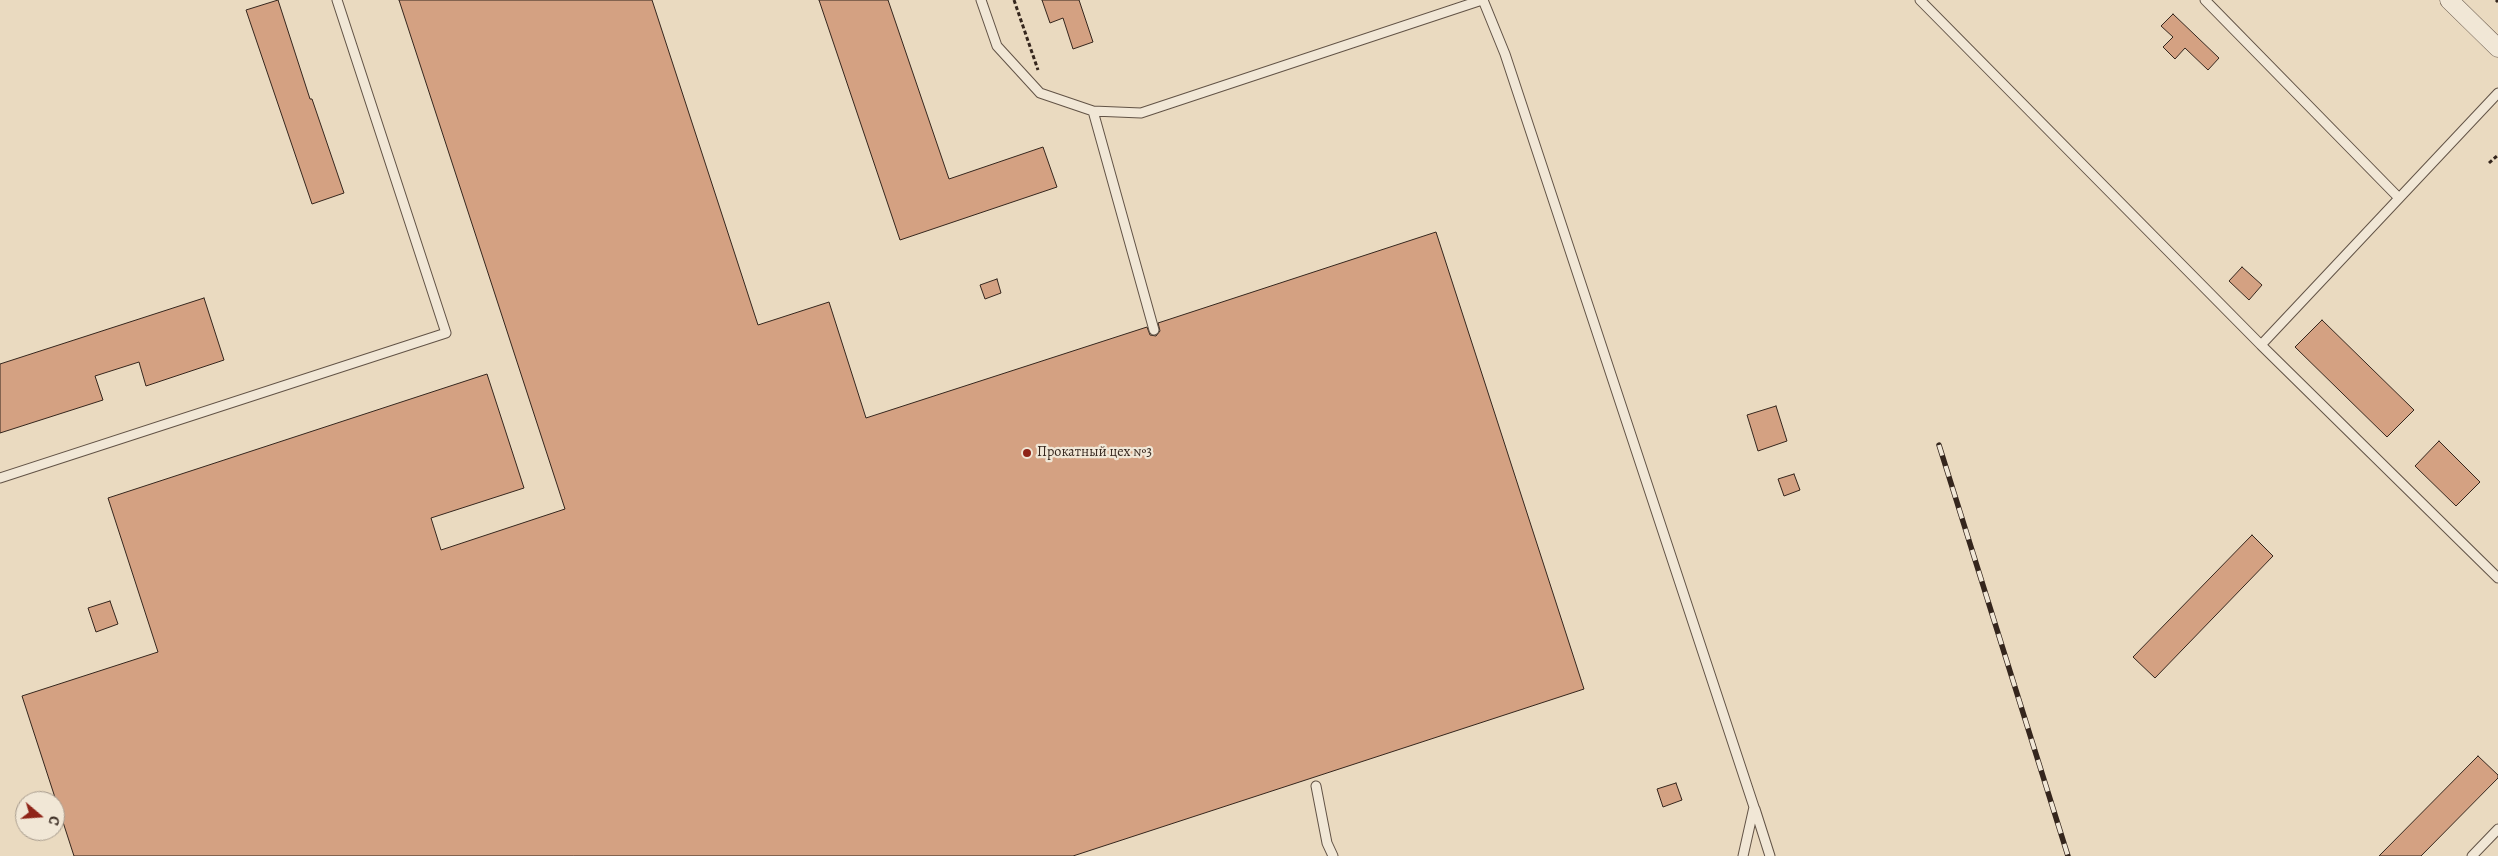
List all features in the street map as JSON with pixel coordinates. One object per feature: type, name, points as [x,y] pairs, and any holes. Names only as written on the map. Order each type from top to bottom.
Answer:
[{"type":"street","points":[[2449,0],[2498,48]]},
{"type":"lane","points":[[0,478],[446,333],[338,0]]},
{"type":"lane","points":[[982,0],[998,46],[1040,92],[1094,111],[1141,113],[1483,0],[1505,54],[1770,856]]},
{"type":"lane","points":[[1920,0],[2261,345],[2498,578]]},
{"type":"lane","points":[[2205,0],[2400,198]]},
{"type":"lane","points":[[2261,345],[2498,93]]},
{"type":"lane","points":[[1094,111],[1154,330]]},
{"type":"lane","points":[[1316,786],[1327,843],[1333,856]]},
{"type":"lane","points":[[1743,856],[1746,852],[1754,807]]},
{"type":"lane","points":[[2472,856],[2498,828]]},
{"type":"path","points":[[1014,0],[1047,95]]},
{"type":"path","points":[[2489,163],[2498,155]]},
{"type":"building","points":[[278,0],[310,99],[312,99],[344,193],[312,204],[246,10]]},
{"type":"building","name":"Прокатный цех №3","points":[[399,0],[652,0],[758,325],[829,302],[866,418],[1147,327],[1150,335],[1156,336],[1160,331],[1158,323],[1436,232],[1584,689],[1073,856],[74,856],[65,828],[65,791],[53,791],[22,696],[158,652],[108,498],[487,374],[524,488],[431,518],[441,550],[565,509]]},
{"type":"building","points":[[819,0],[888,0],[949,179],[1043,147],[1057,187],[900,240]]},
{"type":"building","points":[[1042,0],[1079,0],[1093,42],[1073,49],[1063,18],[1050,23]]},
{"type":"building","points":[[2173,14],[2219,58],[2208,70],[2185,48],[2175,59],[2163,47],[2173,37],[2161,26]]},
{"type":"building","points":[[2242,267],[2262,285],[2249,300],[2229,281]]},
{"type":"building","points":[[997,279],[1001,293],[985,299],[980,285]]},
{"type":"building","points":[[204,298],[224,360],[146,386],[139,362],[95,376],[103,400],[0,433],[0,364]]},
{"type":"building","points":[[2322,320],[2414,410],[2387,437],[2295,347]]},
{"type":"building","points":[[1776,406],[1787,441],[1758,451],[1747,415]]},
{"type":"building","points":[[2439,441],[2480,482],[2456,506],[2415,466]]},
{"type":"building","points":[[1794,474],[1800,490],[1784,496],[1778,479]]},
{"type":"building","points":[[2252,535],[2273,556],[2155,678],[2133,657]]},
{"type":"building","points":[[110,601],[118,624],[96,632],[88,608]]},
{"type":"building","points":[[2478,756],[2498,775],[2498,778],[2421,856],[2379,856]]},
{"type":"building","points":[[1676,783],[1682,800],[1663,807],[1657,789]]},
{"type":"railway","points":[[1939,445],[2068,856]]},
{"type":"place","name":"Прокатный цех №3","points":[[1027,453]]}]
